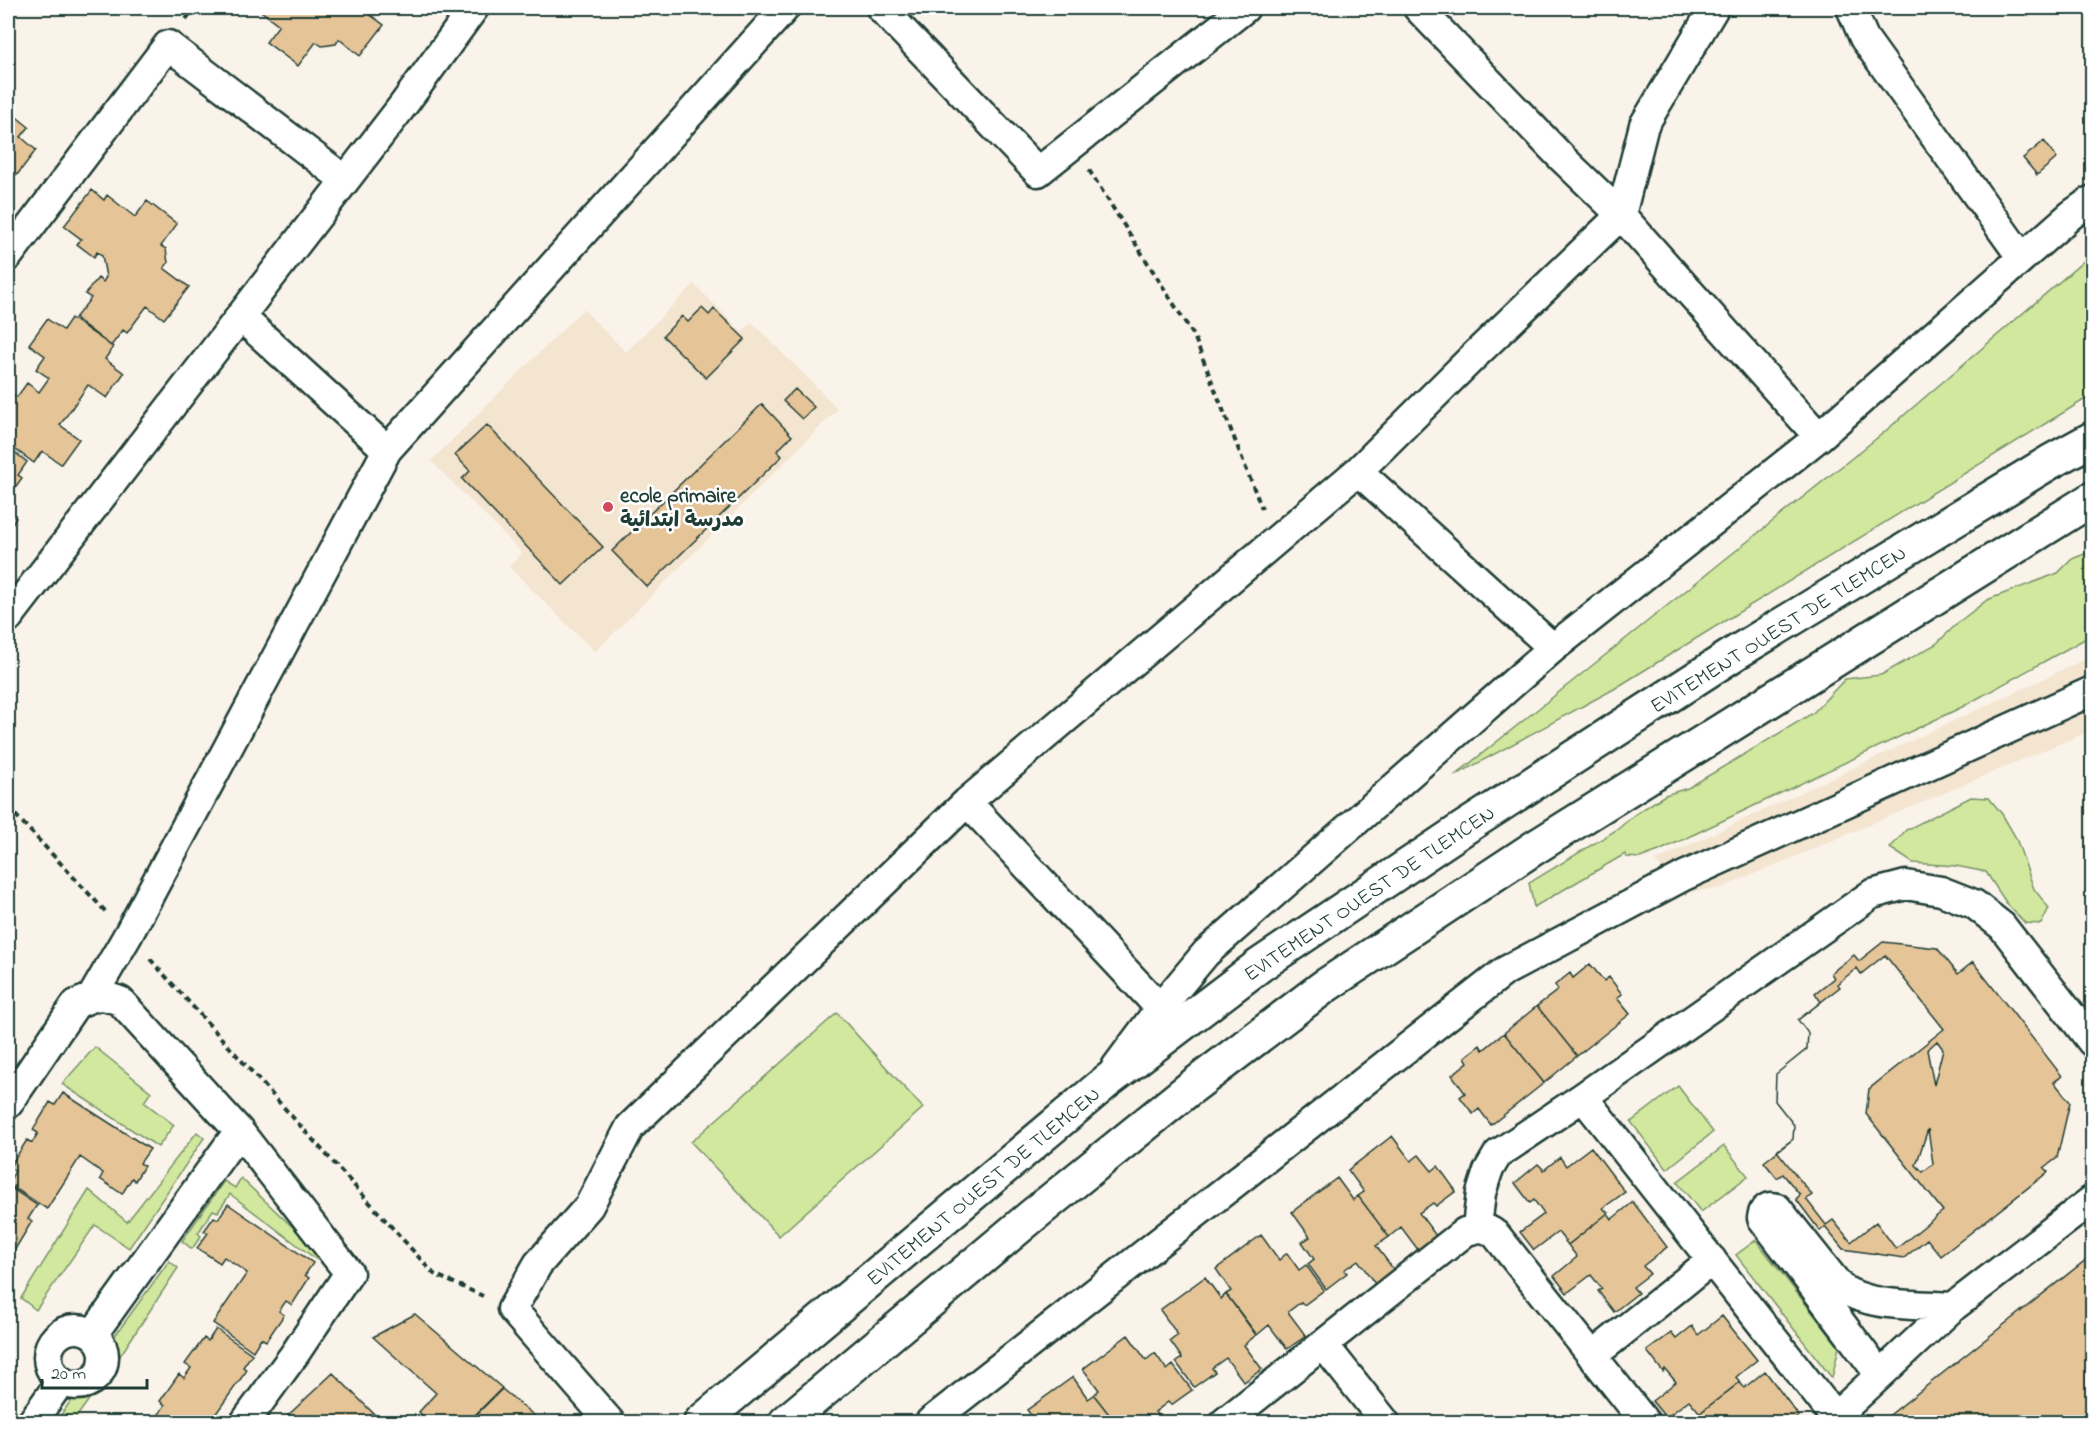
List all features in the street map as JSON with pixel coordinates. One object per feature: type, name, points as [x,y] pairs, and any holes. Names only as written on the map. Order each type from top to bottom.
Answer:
[{"type":"highway","name":"EVITEMENT OUEST DE TLEMCEN","points":[[701,1422],[1106,1082],[1260,964],[1464,828],[1737,652],[2050,462],[2092,439]]},
{"type":"highway","points":[[786,1422],[1032,1216],[1189,1089],[1325,986],[1534,848],[2092,499]]},
{"type":"street","points":[[8,618],[404,104],[474,8]]},
{"type":"street","points":[[92,997],[128,935],[387,450],[785,8]]},
{"type":"street","points":[[881,8],[1038,172],[1245,8]]},
{"type":"street","points":[[1418,8],[1563,159],[1621,215],[1819,436]]},
{"type":"street","points":[[610,1422],[512,1309],[538,1264],[589,1206],[630,1127],[967,802],[1359,471],[1476,354],[1621,215],[1644,125],[1713,8]]},
{"type":"street","points":[[1851,8],[1864,38],[2022,258]]},
{"type":"street","points":[[8,256],[168,45],[345,180]]},
{"type":"street","points":[[1106,1082],[1160,1008],[1206,953],[1553,648],[1819,436],[2071,215],[2092,200]]},
{"type":"street","points":[[240,316],[387,450]]},
{"type":"street","points":[[1359,471],[1553,648]]},
{"type":"street","points":[[930,1422],[1505,971],[1684,876],[2092,691]]},
{"type":"street","points":[[967,802],[1160,1008]]},
{"type":"street","points":[[1477,1227],[1481,1193],[1488,1171],[1498,1154],[1872,894],[1906,885],[1941,891],[1974,904],[2002,926],[2092,1042]]},
{"type":"street","points":[[8,1104],[76,1004],[92,997],[105,995],[120,1001],[239,1131],[349,1273],[294,1356],[245,1422]]},
{"type":"street","points":[[1583,1097],[1837,1419],[1953,1306],[2092,1200]]},
{"type":"street","points":[[93,1334],[239,1131]]},
{"type":"street","points":[[1880,1375],[1762,1218],[1766,1208],[1771,1206],[1777,1208],[1840,1287],[1850,1294],[1864,1300],[1953,1306]]},
{"type":"street","points":[[1225,1422],[1465,1232],[1477,1227],[1488,1229],[1497,1235],[1645,1422]]},
{"type":"street","points":[[1592,1356],[1712,1260]]},
{"type":"street","points":[[75,1328],[81,1328],[93,1334],[103,1350],[101,1370],[92,1380],[80,1385],[61,1381],[51,1372],[47,1359],[52,1341],[62,1332],[75,1328]]},
{"type":"street","points":[[1323,1344],[1384,1422]]},
{"type":"street","points":[[32,1422],[61,1381]]},
{"type":"path","points":[[1073,144],[1194,336],[1275,541]]},
{"type":"path","points":[[8,807],[188,999],[434,1274],[512,1309]]},
{"type":"shaded area","name":"ecole primaire مدرسة ابتدائية","points":[[694,284],[742,332],[752,322],[838,409],[595,652],[509,567],[522,553],[431,461],[583,309],[626,352]]},
{"type":"shaded area","points":[[2092,656],[2092,730],[1721,888],[1682,893],[1655,861]]},
{"type":"green space","points":[[2092,254],[2092,395],[1614,689],[1454,776],[1882,434]]},
{"type":"green space","points":[[2092,551],[2092,635],[1962,707],[1659,851],[1640,858],[1627,857],[1625,854],[1534,907],[1529,883],[1618,829],[1634,815],[1665,795],[1688,788],[1813,713],[1845,679],[1881,675],[1936,644],[1987,600],[2058,573],[2072,559]]},
{"type":"green space","points":[[1971,797],[1989,798],[2002,814],[2016,838],[2034,889],[2049,908],[2041,924],[2025,923],[2007,904],[1986,872],[1956,866],[1913,863],[1890,848],[1906,830]]},
{"type":"green space","points":[[837,1013],[923,1108],[779,1236],[691,1142]]},
{"type":"green space","points":[[95,1047],[151,1092],[144,1102],[174,1125],[158,1147],[62,1084]]},
{"type":"green space","points":[[1678,1086],[1713,1132],[1667,1169],[1631,1122]]},
{"type":"green space","points":[[197,1132],[204,1138],[129,1248],[95,1225],[36,1310],[21,1298],[89,1190],[127,1222]]},
{"type":"green space","points":[[1724,1146],[1748,1176],[1701,1212],[1677,1182]]},
{"type":"green space","points":[[241,1178],[322,1255],[317,1260],[230,1194],[218,1212],[213,1210],[198,1233],[201,1236],[192,1249],[182,1241],[224,1181],[235,1188]]},
{"type":"green space","points":[[1756,1240],[1839,1347],[1832,1378],[1736,1255]]},
{"type":"green space","points":[[169,1261],[178,1268],[120,1356],[114,1337]]},
{"type":"green space","points":[[90,1398],[73,1422],[56,1422],[72,1399]]},
{"type":"building","points":[[257,8],[372,8],[368,13],[384,25],[360,56],[339,39],[336,44],[322,46],[316,42],[298,66],[266,42],[279,25]]},
{"type":"building","points":[[8,110],[29,127],[21,137],[36,150],[17,175],[8,167]]},
{"type":"building","points":[[2044,141],[2057,158],[2037,175],[2023,158]]},
{"type":"building","points":[[92,190],[104,200],[107,195],[135,217],[147,201],[177,224],[161,246],[166,249],[168,263],[164,268],[189,287],[164,319],[147,306],[127,333],[123,330],[111,346],[75,318],[91,298],[85,294],[98,278],[103,282],[106,277],[102,255],[97,252],[94,257],[77,244],[81,239],[64,226]]},
{"type":"building","points":[[702,308],[709,315],[714,309],[745,339],[706,378],[663,336],[682,316],[688,322]]},
{"type":"building","points":[[71,318],[113,347],[105,359],[124,373],[107,398],[88,385],[60,425],[79,439],[61,464],[42,451],[34,463],[8,444],[8,390],[17,397],[27,383],[39,392],[49,378],[36,369],[45,356],[29,344],[47,319],[63,330]]},
{"type":"building","points":[[795,389],[814,407],[802,419],[783,401]]},
{"type":"building","points":[[762,404],[792,436],[777,451],[782,456],[647,587],[612,551]]},
{"type":"building","points":[[487,425],[603,547],[563,585],[462,479],[470,471],[455,455]]},
{"type":"building","points":[[8,447],[27,462],[18,475],[22,478],[8,497]]},
{"type":"building","points":[[8,511],[16,518],[8,530]]},
{"type":"building","points":[[1883,942],[1937,948],[1958,974],[1973,962],[2062,1076],[2054,1082],[2070,1102],[2057,1158],[2044,1168],[2048,1172],[1941,1256],[1927,1239],[1904,1258],[1843,1249],[1825,1227],[1820,1231],[1796,1199],[1800,1195],[1783,1174],[1777,1178],[1764,1162],[1793,1139],[1794,1125],[1775,1101],[1776,1074],[1807,1049],[1808,1033],[1798,1020],[1821,1002],[1815,993],[1834,978],[1831,973],[1854,955],[1859,961]],"holes":[[[1937,1041],[1943,1049],[1934,1085],[1927,1050]],[[1928,1129],[1933,1164],[1923,1172],[1916,1165]]]},
{"type":"building","points":[[1885,955],[1944,1029],[1869,1089],[1866,1114],[1943,1211],[1896,1249],[1876,1222],[1851,1242],[1833,1220],[1826,1225],[1806,1199],[1812,1195],[1777,1151],[1793,1139],[1794,1125],[1775,1101],[1776,1074],[1807,1049],[1808,1033],[1798,1020],[1840,987],[1837,984],[1857,968],[1861,974]]},
{"type":"building","points":[[1590,964],[1604,981],[1609,977],[1622,994],[1617,998],[1630,1014],[1577,1056],[1537,1006],[1558,990],[1555,985],[1570,973],[1573,978]]},
{"type":"building","points":[[1537,1006],[1577,1056],[1544,1083],[1504,1033]]},
{"type":"building","points":[[1504,1033],[1544,1083],[1491,1125],[1479,1109],[1473,1114],[1460,1097],[1465,1093],[1452,1075],[1468,1062],[1465,1057],[1480,1045],[1483,1050]]},
{"type":"building","points":[[63,1093],[150,1149],[140,1163],[144,1166],[135,1181],[132,1178],[122,1194],[100,1179],[103,1173],[80,1157],[47,1209],[8,1184],[15,1171],[9,1168],[27,1140],[32,1143],[38,1133],[33,1130],[50,1102],[55,1105]]},
{"type":"building","points":[[1392,1136],[1411,1161],[1419,1155],[1432,1171],[1438,1166],[1456,1191],[1436,1206],[1433,1203],[1419,1213],[1437,1237],[1419,1251],[1401,1227],[1389,1237],[1358,1196],[1364,1192],[1348,1170]]},
{"type":"building","points":[[1591,1147],[1625,1192],[1603,1208],[1608,1213],[1568,1245],[1558,1232],[1534,1250],[1520,1232],[1544,1214],[1534,1200],[1530,1203],[1515,1183],[1538,1164],[1544,1170],[1560,1157],[1566,1166]]},
{"type":"building","points":[[1337,1178],[1353,1200],[1358,1196],[1389,1237],[1376,1246],[1394,1270],[1375,1284],[1358,1260],[1344,1270],[1347,1273],[1326,1289],[1308,1264],[1314,1259],[1302,1242],[1310,1237],[1292,1212]]},
{"type":"building","points":[[8,1186],[37,1205],[28,1219],[32,1221],[8,1261]]},
{"type":"building","points":[[1633,1202],[1667,1247],[1643,1266],[1650,1274],[1633,1287],[1638,1293],[1614,1312],[1598,1291],[1602,1289],[1591,1275],[1567,1293],[1554,1276],[1577,1257],[1568,1245],[1608,1213],[1612,1219]]},
{"type":"building","points":[[228,1204],[313,1263],[305,1275],[309,1278],[292,1305],[286,1301],[279,1311],[284,1315],[266,1341],[261,1338],[253,1351],[213,1323],[247,1273],[224,1257],[220,1263],[197,1248],[208,1233],[204,1231],[214,1217],[218,1219]]},
{"type":"building","points":[[1261,1235],[1279,1260],[1287,1253],[1299,1270],[1306,1265],[1324,1290],[1304,1305],[1301,1302],[1288,1312],[1306,1336],[1287,1349],[1269,1325],[1257,1335],[1226,1294],[1231,1291],[1216,1269]]},
{"type":"building","points":[[2092,1255],[2092,1422],[1881,1422]]},
{"type":"building","points":[[1205,1277],[1221,1299],[1226,1294],[1256,1335],[1244,1345],[1262,1369],[1244,1382],[1226,1358],[1212,1368],[1215,1372],[1194,1387],[1176,1362],[1182,1358],[1170,1341],[1178,1335],[1160,1310]]},
{"type":"building","points":[[415,1314],[502,1388],[468,1422],[429,1422],[419,1412],[436,1393],[373,1337]]},
{"type":"building","points":[[1722,1316],[1757,1360],[1736,1377],[1740,1382],[1700,1413],[1689,1400],[1666,1418],[1652,1401],[1676,1382],[1665,1369],[1663,1372],[1647,1351],[1671,1333],[1676,1339],[1692,1326],[1698,1335]]},
{"type":"building","points":[[216,1329],[252,1354],[243,1367],[247,1370],[210,1422],[165,1422],[157,1417],[165,1405],[160,1401],[179,1374],[184,1378],[191,1368],[185,1364],[204,1338],[208,1341]]},
{"type":"building","points":[[1128,1335],[1146,1360],[1155,1353],[1167,1370],[1173,1365],[1192,1390],[1171,1405],[1168,1402],[1155,1412],[1163,1422],[1115,1422],[1094,1395],[1099,1390],[1083,1369]]},
{"type":"building","points":[[1765,1371],[1799,1416],[1790,1422],[1707,1422],[1700,1413],[1740,1382],[1744,1388]]},
{"type":"building","points":[[333,1373],[382,1422],[281,1422]]},
{"type":"building","points":[[1073,1377],[1088,1399],[1094,1395],[1115,1422],[1036,1422],[1027,1410]]},
{"type":"building","points":[[502,1389],[542,1422],[469,1422]]},
{"type":"place","name":"ecole primaire مدرسة ابتدائية","points":[[608,507]]}]
